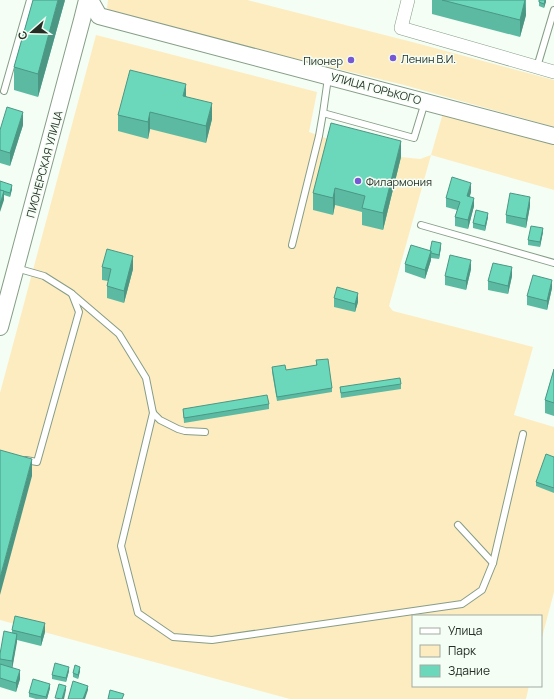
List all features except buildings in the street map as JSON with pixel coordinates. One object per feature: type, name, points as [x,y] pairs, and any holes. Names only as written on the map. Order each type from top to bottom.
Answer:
[{"type":"street","name":"ПИОНЕРСКАЯ УЛИЦА","points":[[0,327],[82,20],[86,0]]},
{"type":"street","points":[[82,20],[99,16],[90,0]]},
{"type":"street","points":[[408,0],[401,28],[554,72]]},
{"type":"street","name":"УЛИЦА ГОРЬКОГО","points":[[99,16],[554,136]]},
{"type":"lane","points":[[4,91],[30,0]]},
{"type":"lane","points":[[537,67],[554,10]]},
{"type":"lane","points":[[292,245],[318,140],[329,76]]},
{"type":"lane","points":[[323,113],[414,138],[426,102]]},
{"type":"lane","points":[[421,225],[554,263]]},
{"type":"lane","points":[[16,268],[44,276],[71,293],[119,334],[146,378],[153,413],[121,546],[138,612],[173,637],[212,640],[462,604],[482,590],[493,563],[523,434]]},
{"type":"lane","points":[[22,459],[37,462],[79,312],[71,293]]},
{"type":"lane","points":[[153,413],[160,420],[178,429],[185,431],[205,432]]},
{"type":"lane","points":[[458,525],[493,563]]},
{"type":"green space","points":[[108,0],[247,0],[554,80],[554,127],[404,85],[116,15],[107,8]]},
{"type":"green space","points":[[96,35],[317,92],[309,132],[331,140],[401,157],[420,159],[431,155],[389,306],[393,311],[533,347],[514,415],[554,427],[554,592],[542,637],[542,615],[412,615],[412,687],[529,687],[526,699],[290,699],[0,620],[0,393]]},
{"type":"green space","points":[[443,113],[554,144],[554,190],[431,155]]},
{"type":"place","name":"Ленин В.И.","points":[[393,58]]},
{"type":"place","name":"Пионер","points":[[351,60]]},
{"type":"place","name":"Филармония","points":[[358,181]]}]
